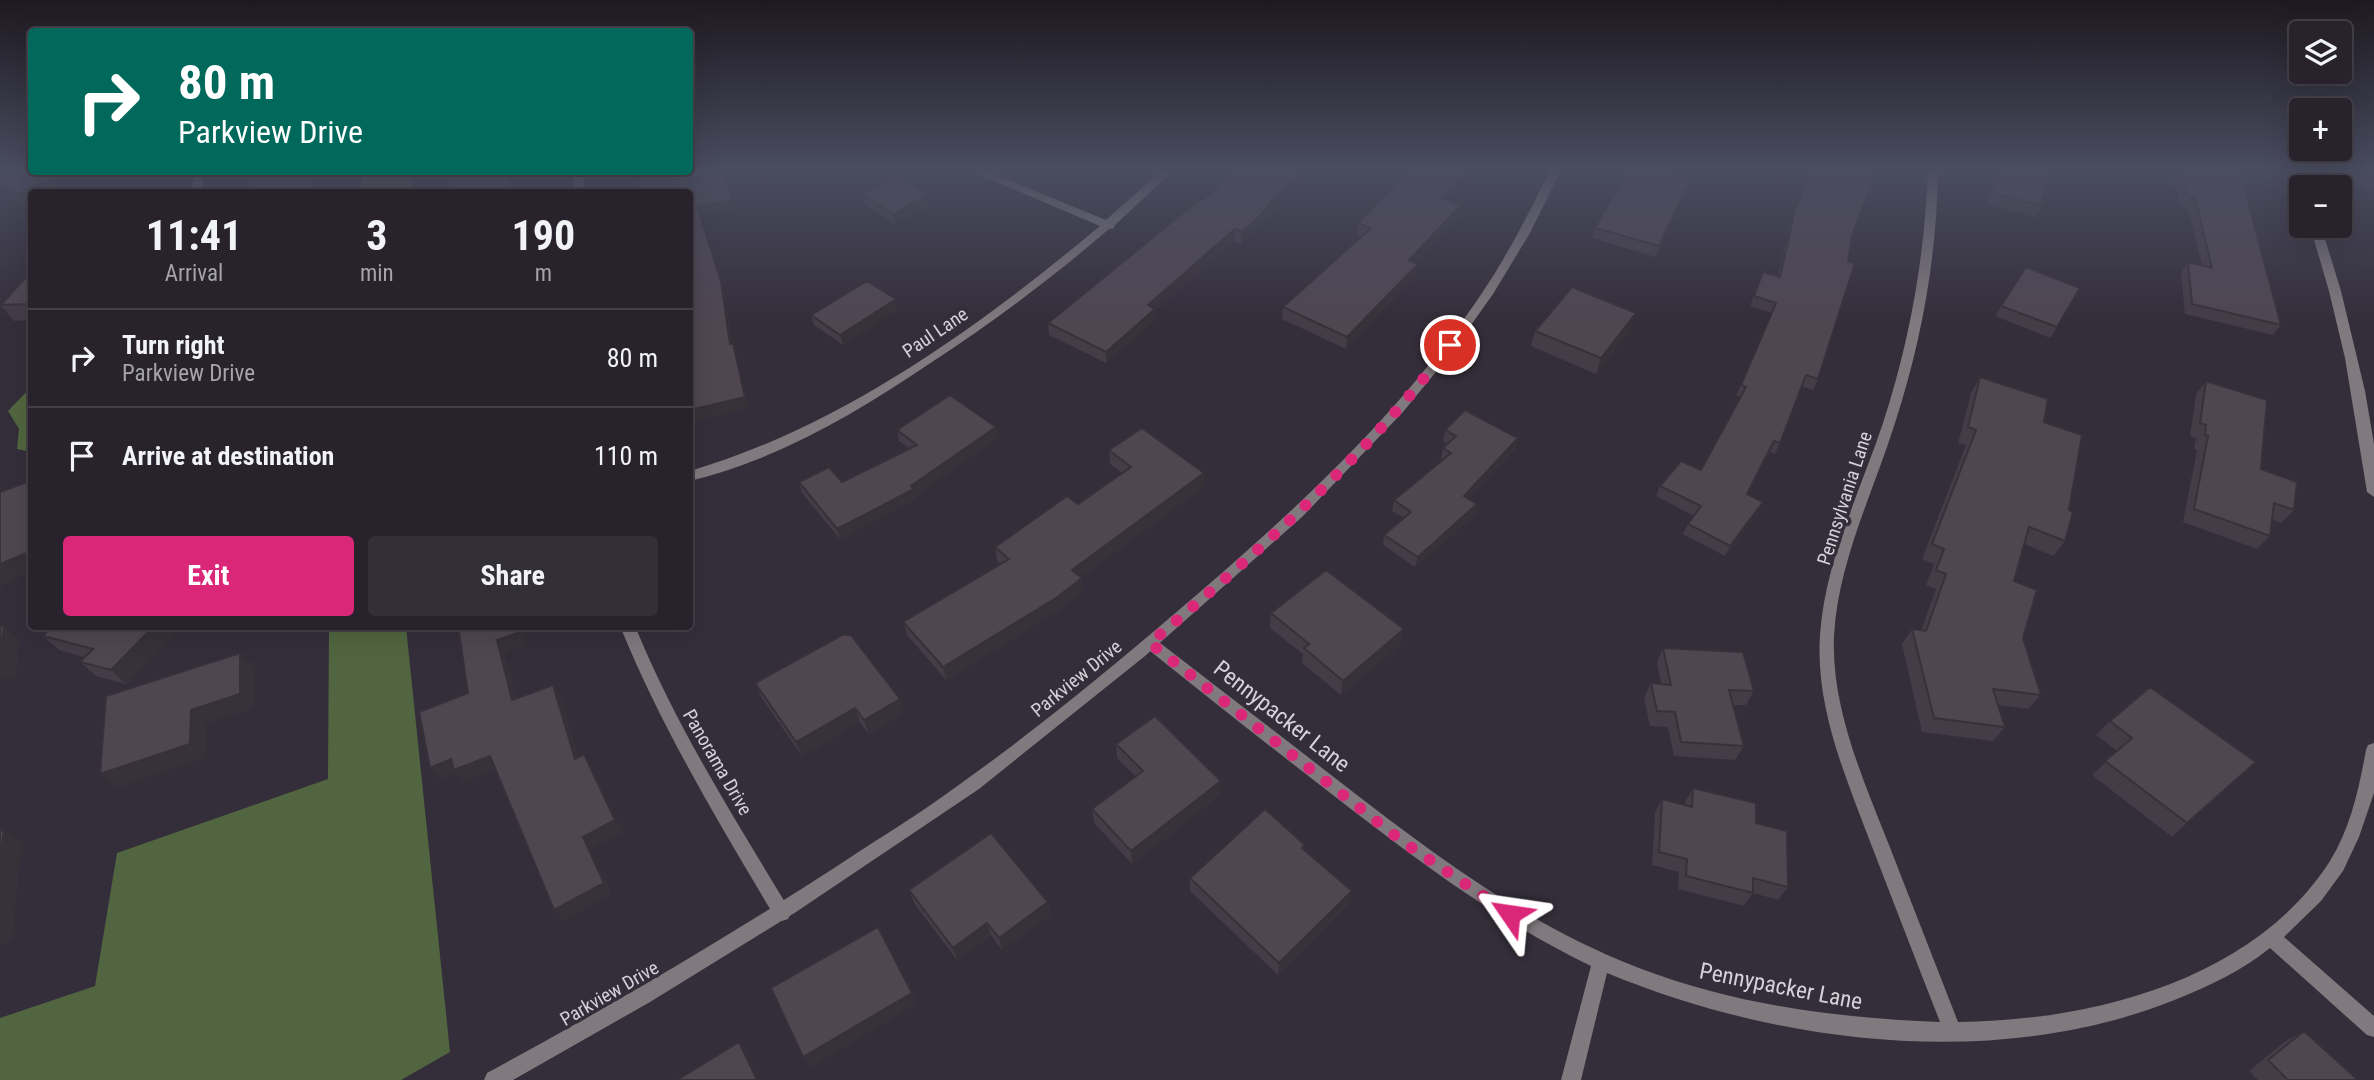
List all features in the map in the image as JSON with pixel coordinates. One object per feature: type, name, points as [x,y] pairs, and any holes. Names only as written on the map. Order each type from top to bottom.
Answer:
[{"type":"street","points":[[1091,218],[1110,226]]},
{"type":"street","name":"Paul Lane","points":[[693,475],[784,445],[858,407],[1000,312],[1118,218]]},
{"type":"street","name":"Parkview Drive","points":[[494,1080],[782,913],[984,777],[1150,643],[1268,542],[1362,450],[1435,364],[1493,287],[1533,218]]},
{"type":"street","name":"Pennsylvania Lane","points":[[1931,218],[1920,310],[1889,423],[1849,534],[1827,636],[1830,679],[1847,750],[1875,831],[1953,1033]]},
{"type":"street","points":[[2319,238],[2334,281],[2364,406],[2374,492]]},
{"type":"street","name":"Panorama Drive","points":[[628,630],[642,666],[676,734],[782,913]]},
{"type":"street","name":"Pennypacker Lane","points":[[1150,643],[1437,866],[1510,914],[1601,962],[1692,995],[1742,1008],[1825,1023],[1953,1033],[2050,1026],[2140,1004],[2214,973],[2272,938],[2300,914],[2337,867],[2360,817],[2374,750]]},
{"type":"street","points":[[2272,938],[2374,1028]]},
{"type":"street","points":[[1571,1080],[1601,962]]},
{"type":"green space","points":[[28,390],[28,451],[17,449],[19,429],[8,411]]},
{"type":"green space","points":[[329,630],[406,630],[450,1052],[401,1080],[0,1080],[0,1018],[95,986],[117,853],[328,779]]},
{"type":"building","points":[[693,218],[701,218],[721,281],[730,344],[733,343],[745,397],[693,409]]},
{"type":"building","points":[[1176,218],[1258,218],[1242,232],[1235,229],[1148,305],[1155,309],[1106,352],[1048,323]]},
{"type":"building","points":[[1363,218],[1448,218],[1409,260],[1418,264],[1347,337],[1283,307],[1371,228],[1358,223]]},
{"type":"building","points":[[1600,218],[1672,218],[1659,246],[1595,228]]},
{"type":"building","points":[[1793,218],[1859,218],[1852,235],[1848,262],[1855,263],[1818,379],[1806,375],[1780,443],[1774,441],[1747,494],[1763,502],[1730,546],[1688,524],[1701,506],[1660,486],[1681,461],[1701,470],[1746,387],[1741,385],[1776,303],[1754,296],[1763,272],[1780,277]]},
{"type":"building","points":[[2200,218],[2252,218],[2281,325],[2192,304],[2188,262],[2212,268]]},
{"type":"building","points":[[2026,267],[2080,288],[2057,327],[2001,306]]},
{"type":"building","points":[[28,275],[28,304],[1,305]]},
{"type":"building","points":[[867,281],[896,299],[840,335],[811,315]]},
{"type":"building","points":[[1572,287],[1636,313],[1601,358],[1535,331]]},
{"type":"building","points":[[1980,377],[2048,399],[2044,422],[2082,435],[2069,510],[2073,512],[2065,541],[2029,527],[2014,581],[2037,590],[2023,638],[2041,695],[1993,689],[2005,727],[1934,718],[1912,629],[1926,631],[1946,574],[1936,570],[1944,549],[1932,544],[1976,430],[1968,427]]},
{"type":"building","points":[[2206,381],[2267,400],[2261,469],[2297,482],[2294,510],[2274,503],[2270,536],[2194,509],[2208,436],[2205,435],[2206,425],[2200,423]]},
{"type":"building","points":[[950,395],[996,427],[911,486],[914,489],[837,529],[799,482],[829,467],[842,482],[917,445],[897,430]]},
{"type":"building","points":[[1465,410],[1518,438],[1464,496],[1477,504],[1418,557],[1384,535],[1411,512],[1394,500],[1451,453],[1443,448],[1456,436],[1445,430]]},
{"type":"building","points":[[1142,428],[1204,473],[1072,570],[1082,578],[1056,598],[943,667],[903,622],[1009,559],[995,547],[1067,496],[1078,504],[1131,467],[1109,450]]},
{"type":"building","points":[[28,482],[28,553],[0,564],[0,492]]},
{"type":"building","points":[[1326,570],[1404,629],[1343,681],[1304,648],[1309,644],[1271,613]]},
{"type":"building","points":[[4,626],[0,651],[0,627]]},
{"type":"building","points":[[48,630],[150,630],[111,670],[80,662],[93,649],[43,636]]},
{"type":"building","points":[[459,630],[517,630],[517,633],[497,640],[512,700],[553,685],[575,759],[584,754],[615,820],[583,837],[604,883],[554,910],[490,756],[454,770],[451,759],[430,768],[419,712],[468,693]]},
{"type":"building","points":[[842,635],[851,635],[900,699],[864,720],[855,708],[796,742],[755,683]]},
{"type":"building","points":[[1663,648],[1743,652],[1754,691],[1729,690],[1744,746],[1681,742],[1675,712],[1657,711],[1651,683],[1671,685]]},
{"type":"building","points":[[240,653],[240,694],[191,710],[190,744],[100,774],[106,696]]},
{"type":"building","points":[[2150,687],[2256,762],[2187,823],[2105,761],[2132,738],[2110,721]]},
{"type":"building","points":[[1155,716],[1221,781],[1131,851],[1092,809],[1143,771],[1116,744]]},
{"type":"building","points":[[1693,788],[1756,803],[1756,823],[1787,831],[1788,887],[1753,878],[1753,893],[1686,876],[1687,859],[1659,852],[1662,799],[1692,807]]},
{"type":"building","points":[[1265,809],[1305,845],[1302,848],[1352,891],[1279,963],[1190,878]]},
{"type":"building","points":[[4,830],[0,860],[0,831]]},
{"type":"building","points":[[991,833],[1048,902],[999,938],[987,923],[953,948],[909,890]]},
{"type":"building","points":[[878,927],[912,993],[803,1057],[771,988]]},
{"type":"building","points":[[2304,1031],[2358,1080],[2288,1080],[2268,1060]]},
{"type":"building","points":[[739,1042],[757,1080],[677,1080]]},
{"type":"route","points":[[1450,345],[1362,450],[1268,542],[1150,643],[1403,842],[1510,914]]}]
